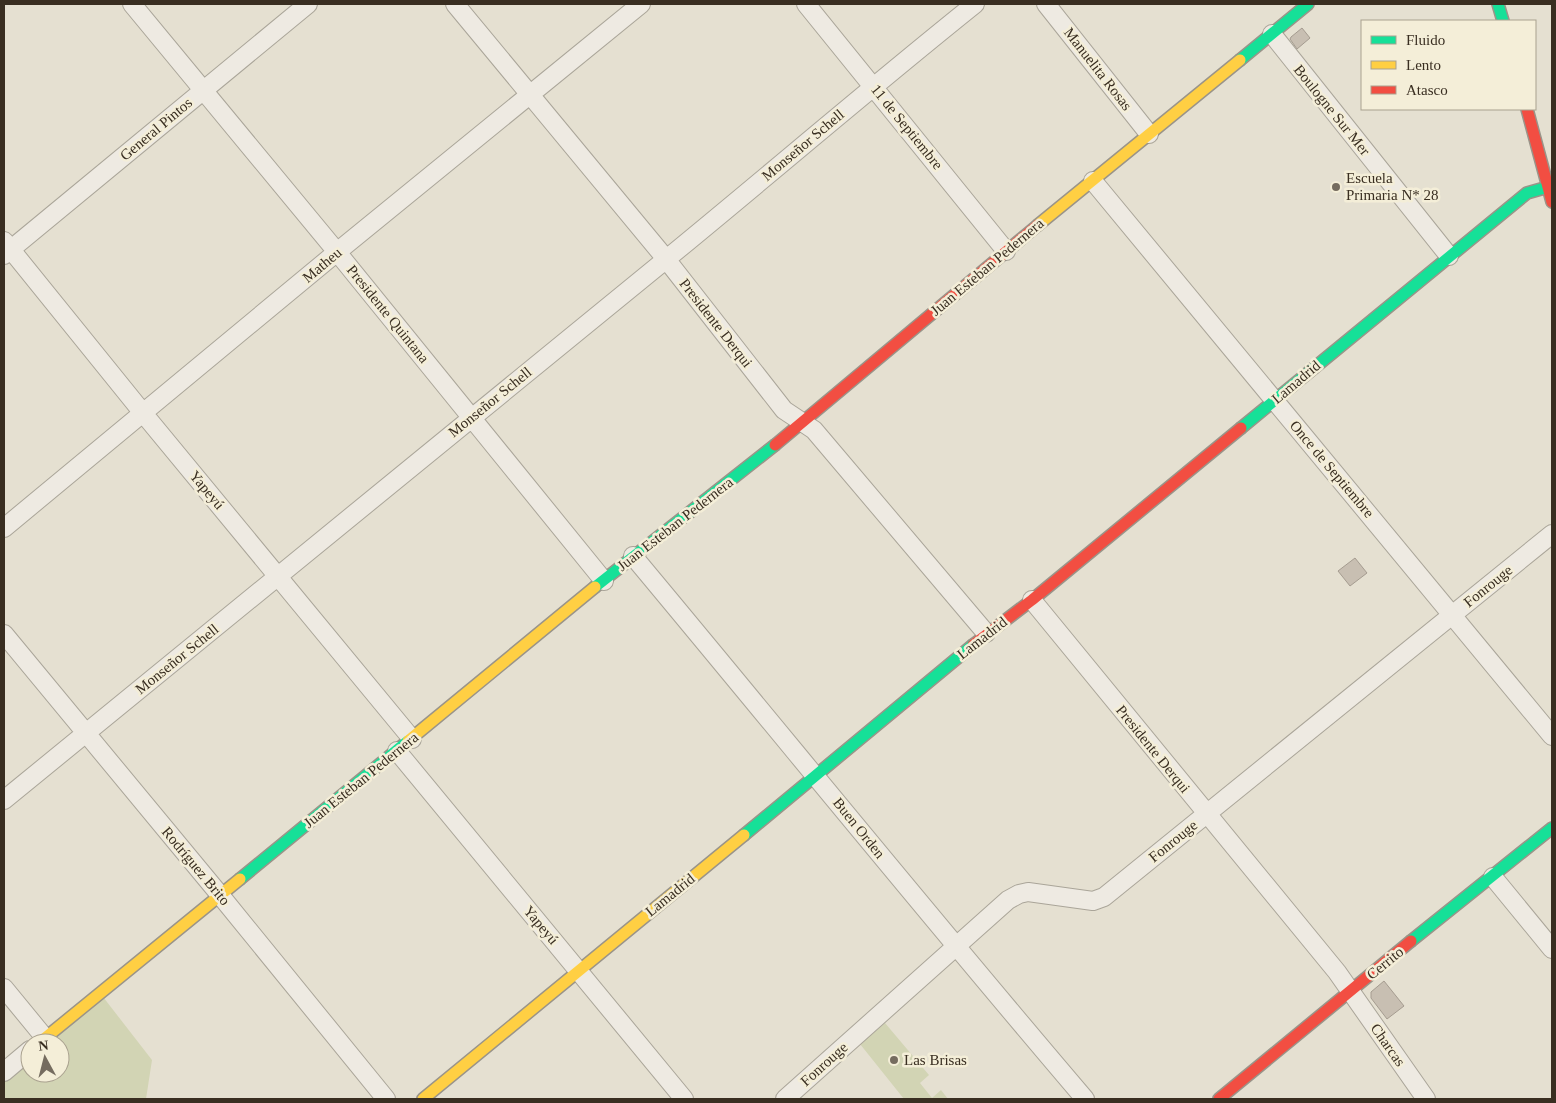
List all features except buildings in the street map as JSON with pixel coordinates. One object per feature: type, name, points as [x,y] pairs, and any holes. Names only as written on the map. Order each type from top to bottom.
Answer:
[{"type":"street","name":"Presidente Quintana","points":[[132,4],[337,252],[604,581]]},
{"type":"street","name":"General Pintos","points":[[6,248],[308,4]]},
{"type":"street","name":"Presidente Derqui","points":[[455,4],[666,259],[784,410],[814,430],[986,633]]},
{"type":"street","name":"Matheu","points":[[4,528],[337,252],[641,4]]},
{"type":"street","name":"11 de Septiembre","points":[[806,4],[1006,251]]},
{"type":"street","name":"Monseñor Schell","points":[[4,800],[279,577],[975,4]]},
{"type":"street","name":"Manuelita Rosas","points":[[1046,4],[1149,134]]},
{"type":"street","name":"Juan Esteban Pedernera","points":[[51,1033],[412,739],[633,556],[804,422],[1006,251],[1272,34],[1289,10],[1308,4]]},
{"type":"street","points":[[1498,4],[1503,20]]},
{"type":"street","name":"Boulogne Sur Mer","points":[[1272,34],[1449,256]]},
{"type":"street","points":[[1527,110],[1552,202]]},
{"type":"street","name":"Once de Septiembre","points":[[1092,181],[1552,736]]},
{"type":"street","name":"Lamadrid","points":[[423,1099],[816,776],[986,633],[1032,600],[1449,256],[1527,194],[1548,187]]},
{"type":"street","name":"Yapeyú","points":[[6,248],[412,739]]},
{"type":"street","name":"Fonrouge","points":[[785,1099],[1008,900],[1018,894],[1028,892],[1093,901],[1104,897],[1552,534]]},
{"type":"street","name":"Buen Orden","points":[[633,556],[955,947],[1085,1099]]},
{"type":"street","name":"Presidente Derqui","points":[[1032,600],[1350,991]]},
{"type":"street","name":"Rodríguez Brito","points":[[4,634],[386,1099]]},
{"type":"street","name":"Yapeyú","points":[[397,751],[684,1099]]},
{"type":"street","name":"Cerrito","points":[[1219,1099],[1552,828]]},
{"type":"street","points":[[1493,877],[1552,949]]},
{"type":"street","points":[[4,988],[37,1033]]},
{"type":"street","name":"Charcas","points":[[1350,991],[1426,1099]]},
{"type":"street","points":[[4,1072],[20,1058]]},
{"type":"green space","points":[[100,993],[152,1060],[146,1099],[4,1099],[4,1072],[20,1058],[20,1083],[70,1083],[70,1033],[51,1033]]},
{"type":"green space","name":"Las Brisas","points":[[885,1023],[929,1075],[920,1083],[932,1098],[941,1090],[948,1099],[904,1099],[860,1044]]},
{"type":"traffic: fast","points":[[1240,60],[1308,4]]},
{"type":"traffic: fast","points":[[1498,4],[1503,20]]},
{"type":"traffic: fast","points":[[1241,428],[1527,193],[1548,187]]},
{"type":"traffic: fast","points":[[595,587],[775,445]]},
{"type":"traffic: fast","points":[[744,835],[973,645]]},
{"type":"traffic: fast","points":[[240,879],[408,741]]},
{"type":"traffic: fast","points":[[1411,941],[1552,828]]},
{"type":"traffic: slow","points":[[1038,225],[1240,60]]},
{"type":"traffic: slow","points":[[408,741],[595,587]]},
{"type":"traffic: slow","points":[[423,1099],[744,835]]},
{"type":"traffic: slow","points":[[51,1033],[240,879]]},
{"type":"traffic: jam","points":[[1527,110],[1552,202]]},
{"type":"traffic: jam","points":[[775,445],[1038,225]]},
{"type":"traffic: jam","points":[[973,645],[1032,600],[1241,428]]},
{"type":"traffic: jam","points":[[1219,1099],[1411,941]]},
{"type":"place","name":"Escuela Primaria N* 28","points":[[1336,187]]},
{"type":"place","name":"Las Brisas","points":[[894,1060]]}]
